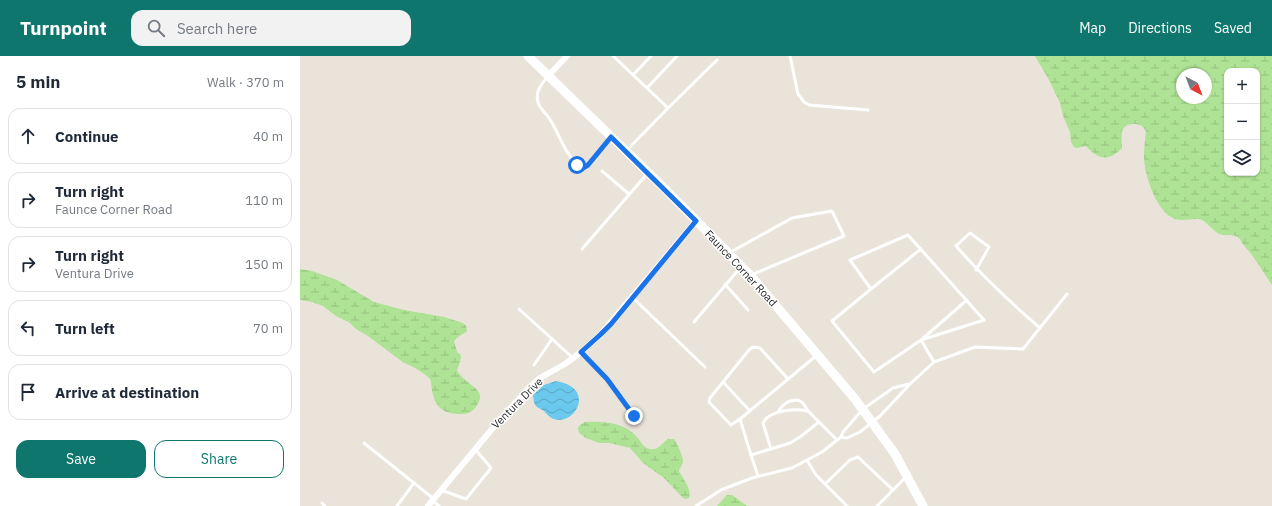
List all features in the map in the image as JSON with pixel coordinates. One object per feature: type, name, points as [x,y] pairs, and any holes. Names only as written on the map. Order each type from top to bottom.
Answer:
[{"type":"main road","name":"Faunce Corner Road","points":[[528,56],[750,275],[818,354],[872,422],[895,454],[923,506]]},
{"type":"street","points":[[548,76],[567,56]]},
{"type":"street","name":"Ventura Drive","points":[[431,502],[502,417],[531,386],[540,378],[573,358],[600,335],[633,298],[696,221]]},
{"type":"lane","points":[[633,75],[651,56]]},
{"type":"lane","points":[[647,88],[677,56]]},
{"type":"lane","points":[[790,56],[798,94],[804,102],[809,105],[868,110]]},
{"type":"lane","points":[[615,57],[668,108]]},
{"type":"lane","points":[[626,152],[668,108],[718,60]]},
{"type":"lane","points":[[548,76],[538,90],[538,103],[549,118],[569,155],[577,165],[583,168],[588,165],[611,137]]},
{"type":"lane","points":[[602,171],[629,194]]},
{"type":"lane","points":[[582,249],[648,173]]},
{"type":"lane","points":[[729,253],[792,218],[832,211],[844,236],[750,275]]},
{"type":"lane","points":[[976,270],[989,247],[970,233],[956,246],[976,270],[1004,297],[1040,328]]},
{"type":"lane","points":[[871,289],[850,260],[908,235],[984,320],[921,340]]},
{"type":"lane","points":[[921,249],[832,321],[874,372],[921,340],[967,300]]},
{"type":"lane","points":[[694,322],[741,266]]},
{"type":"lane","points":[[725,284],[748,310]]},
{"type":"lane","points":[[841,437],[847,438],[860,432],[880,416],[911,383],[934,362],[975,347],[1023,349],[1067,294]]},
{"type":"lane","points":[[633,298],[705,367]]},
{"type":"lane","points":[[519,308],[573,358]]},
{"type":"lane","points":[[534,365],[552,339]]},
{"type":"lane","points":[[921,340],[934,362]]},
{"type":"lane","points":[[788,379],[760,348],[757,346],[753,347],[749,350],[709,401],[731,425],[750,411],[818,354]]},
{"type":"lane","points":[[581,352],[607,379],[634,416]]},
{"type":"lane","points":[[723,382],[750,411]]},
{"type":"lane","points":[[696,506],[721,490],[758,476],[792,468],[822,452],[841,437],[842,432],[862,409],[893,388],[911,383]]},
{"type":"lane","points":[[778,412],[788,402],[798,400],[838,440]]},
{"type":"lane","points":[[771,450],[763,423],[766,418],[778,412],[799,409],[808,411]]},
{"type":"lane","points":[[740,419],[758,476]]},
{"type":"lane","points":[[751,455],[771,450],[795,440],[819,422]]},
{"type":"lane","points":[[364,443],[414,484],[431,502],[438,506]]},
{"type":"lane","points":[[441,490],[466,499],[491,468],[475,449]]},
{"type":"lane","points":[[825,484],[850,460],[858,457],[862,459],[893,490]]},
{"type":"lane","points":[[807,460],[816,475],[847,506]]},
{"type":"lane","points":[[877,506],[906,476]]},
{"type":"lane","points":[[397,506],[414,484]]},
{"type":"lane","points":[[322,503],[326,506]]},
{"type":"green space","points":[[1035,56],[1272,56],[1272,285],[1252,255],[1237,237],[1234,235],[1219,234],[1199,219],[1175,219],[1162,209],[1152,192],[1146,172],[1144,147],[1146,132],[1144,128],[1138,124],[1130,124],[1123,128],[1122,148],[1112,156],[1104,158],[1095,154],[1086,146],[1077,148],[1074,147],[1071,142],[1070,132],[1063,116],[1060,103]]},
{"type":"green space","points":[[300,269],[312,271],[337,280],[374,302],[404,310],[444,317],[463,323],[466,326],[467,331],[454,341],[457,352],[461,357],[457,370],[459,374],[479,393],[479,402],[475,408],[466,414],[450,413],[442,409],[434,397],[430,379],[425,375],[404,363],[368,336],[356,329],[350,323],[336,316],[323,306],[300,300]]},
{"type":"green space","points":[[585,422],[606,422],[620,425],[632,432],[644,446],[650,449],[658,448],[668,439],[674,439],[683,459],[683,463],[679,471],[687,484],[690,495],[689,498],[683,498],[664,478],[643,463],[630,448],[609,443],[599,443],[586,438],[579,433],[578,428]]},
{"type":"green space","points":[[727,495],[732,495],[747,506],[717,506]]},
{"type":"water","points":[[556,381],[569,385],[576,391],[579,398],[575,412],[562,420],[550,417],[535,404],[533,399],[533,395],[544,385]]},
{"type":"route","points":[[577,165],[583,168],[588,165],[611,137],[696,221],[611,324],[581,352],[607,379],[634,416]]}]
